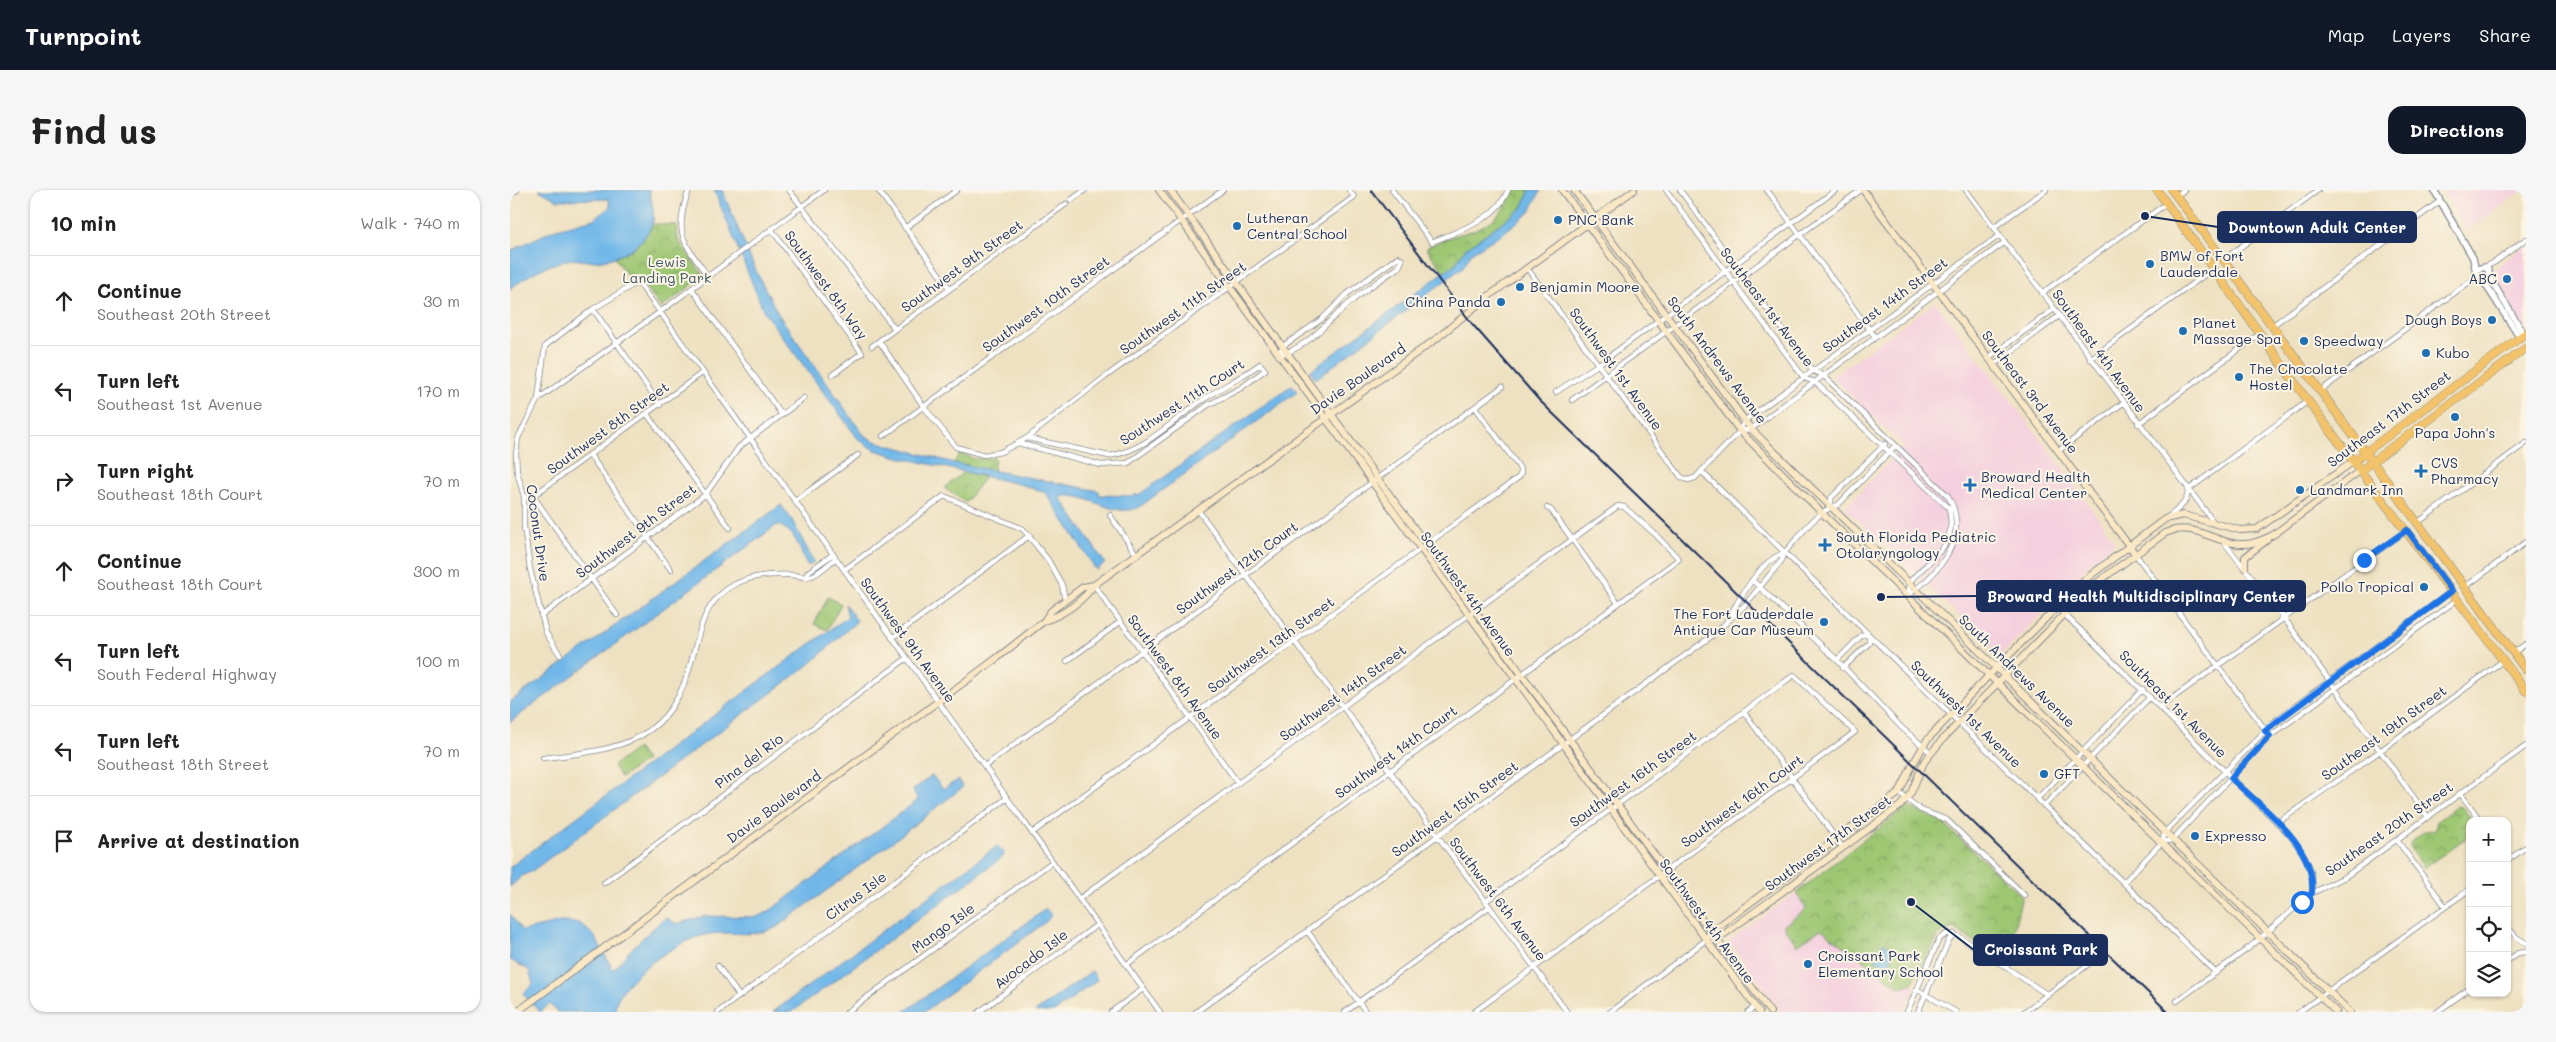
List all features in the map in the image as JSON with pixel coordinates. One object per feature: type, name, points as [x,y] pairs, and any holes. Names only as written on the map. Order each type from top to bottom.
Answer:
[{"type":"main road","name":"Southwest 4th Avenue","points":[[1159,190],[1562,745],[1757,1009]]},
{"type":"main road","name":"Southwest 4th Avenue","points":[[1170,190],[1378,478],[1770,1012]]},
{"type":"main road","name":"South Andrews Avenue","points":[[1562,190],[1740,431],[1822,514],[2076,758],[2336,1012]]},
{"type":"main road","name":"South Andrews Avenue","points":[[1574,190],[1751,429],[2350,1012]]},
{"type":"main road","name":"Davie Boulevard","points":[[517,1012],[1044,621],[1056,617],[1087,594],[1094,584],[1436,339],[1486,298],[1634,190]]},
{"type":"main road","name":"Southeast 3rd Avenue","points":[[1862,190],[2136,555]]},
{"type":"main road","points":[[2157,190],[2215,268],[2308,400],[2526,691]]},
{"type":"main road","points":[[2174,193],[2526,670]]},
{"type":"main road","points":[[2208,259],[2223,260]]},
{"type":"main road","points":[[2215,268],[2235,276]]},
{"type":"main road","name":"Southeast 17th Street","points":[[2165,519],[2183,515],[2240,530],[2257,529],[2365,453],[2523,335]]},
{"type":"main road","name":"Southeast 17th Street","points":[[2004,676],[2095,584],[2165,533],[2176,528],[2188,529],[2238,544],[2247,544],[2273,535],[2526,348]]},
{"type":"main road","points":[[2299,501],[2306,511]]},
{"type":"main road","points":[[1996,668],[2083,581],[2165,519]]},
{"type":"main road","points":[[2245,568],[2246,557],[2273,535]]},
{"type":"main road","points":[[2444,581],[2465,587]]},
{"type":"main road","name":"Davie Boulevard","points":[[1044,621],[1051,611],[1065,600],[1083,587],[1094,584]]},
{"type":"main road","points":[[2452,591],[2473,599]]},
{"type":"main road","name":"Southwest 17th Street","points":[[1706,940],[1712,931],[1900,792],[1923,747],[1996,668]]},
{"type":"main road","name":"Southwest 17th Street","points":[[1718,940],[1907,799],[1920,770],[1931,753],[2004,676]]},
{"type":"main road","points":[[1706,940],[1718,940]]},
{"type":"street","points":[[510,195],[516,190]]},
{"type":"street","points":[[689,190],[680,223],[682,240],[708,276]]},
{"type":"street","points":[[789,190],[895,329]]},
{"type":"street","points":[[538,399],[660,312],[824,190]]},
{"type":"street","points":[[878,190],[950,289]]},
{"type":"street","points":[[905,228],[957,190]]},
{"type":"street","points":[[1071,200],[1085,190]]},
{"type":"street","name":"Southwest 10th Street","points":[[883,436],[1222,190]]},
{"type":"street","name":"Southwest 11th Street","points":[[1027,438],[1105,377],[1230,289],[1354,197],[1349,190]]},
{"type":"street","points":[[1392,190],[1432,242],[1478,222],[1494,209],[1508,190]]},
{"type":"street","name":"Southeast 1st Avenue","points":[[1666,190],[1804,378],[1815,382],[1951,507]]},
{"type":"street","name":"Southeast 1st Avenue","points":[[1680,190],[1813,371]]},
{"type":"street","points":[[1767,190],[1875,337]]},
{"type":"street","points":[[1556,392],[1599,364],[1836,190]]},
{"type":"street","points":[[1572,400],[1674,324],[1862,190]]},
{"type":"street","name":"Southeast 4th Avenue","points":[[1966,190],[2138,424],[2215,524]]},
{"type":"street","points":[[1994,228],[2046,190]]},
{"type":"street","points":[[2174,193],[2184,190]]},
{"type":"street","points":[[2223,260],[2318,190]]},
{"type":"street","points":[[2434,190],[2473,258],[2523,335]]},
{"type":"street","points":[[2272,326],[2440,201]]},
{"type":"street","name":"Southwest 9th Street","points":[[872,346],[1066,204]]},
{"type":"street","points":[[2042,293],[2167,204]]},
{"type":"street","name":"Southwest 8th Way","points":[[772,230],[862,353],[832,375]]},
{"type":"street","name":"Southeast 14th Street","points":[[1744,421],[2000,235]]},
{"type":"street","points":[[2320,391],[2526,240]]},
{"type":"street","name":"Southeast 14th Street","points":[[1815,382],[2005,242]]},
{"type":"street","points":[[1393,259],[1401,259],[1402,262],[1399,266],[1353,300],[1324,328],[1288,353],[1278,355],[1283,346],[1322,319],[1343,298],[1393,259]]},
{"type":"street","name":"Southwest 1st Avenue","points":[[1527,268],[1681,477],[1688,480],[1695,478],[1701,472],[2216,972]]},
{"type":"street","points":[[2090,359],[2215,268]]},
{"type":"street","name":"Coconut Drive","points":[[560,656],[546,633],[530,569],[524,527],[524,497],[517,470],[518,438],[538,399],[545,346],[593,310],[636,282]]},
{"type":"street","name":"Southwest 9th Avenue","points":[[636,282],[660,312],[1160,1012]]},
{"type":"street","points":[[692,288],[782,415]]},
{"type":"street","points":[[1988,358],[2054,309]]},
{"type":"street","points":[[593,310],[660,404]]},
{"type":"street","points":[[1993,364],[2059,316]]},
{"type":"street","points":[[2138,424],[2261,334]]},
{"type":"street","points":[[879,341],[924,407],[956,446],[984,455],[1001,452],[1027,438]]},
{"type":"street","name":"Southwest 11th Court","points":[[1018,443],[1101,465],[1115,466],[1128,463],[1208,406],[1241,388],[1265,370],[1260,364],[1201,401],[1129,452],[1109,456],[1027,438]]},
{"type":"street","points":[[1813,371],[1823,376],[1948,496],[1956,536],[1952,549],[1945,560],[1908,596]]},
{"type":"street","name":"Southwest 8th Street","points":[[524,497],[533,496],[702,373]]},
{"type":"street","points":[[1740,431],[1751,429],[1815,382]]},
{"type":"street","name":"Southwest 12th Court","points":[[984,766],[1502,387]]},
{"type":"street","name":"Southwest 9th Street","points":[[541,616],[705,495],[739,448],[804,398]]},
{"type":"street","points":[[2165,519],[2180,508],[2188,496],[2188,490],[2308,400]]},
{"type":"street","points":[[2058,451],[2123,403]]},
{"type":"street","name":"Southwest 13th Street","points":[[1032,832],[1295,641],[1521,473],[1475,407]]},
{"type":"street","points":[[1854,418],[1860,412]]},
{"type":"street","points":[[647,414],[730,528]]},
{"type":"street","points":[[1701,472],[1740,431],[1744,421]]},
{"type":"street","points":[[1149,439],[1154,446]]},
{"type":"street","name":"Southwest 15th Street","points":[[1830,506],[1832,498],[1889,440]]},
{"type":"street","points":[[2417,522],[2526,443]]},
{"type":"street","name":"Southwest 15th Street","points":[[1196,1012],[1713,635],[1745,605],[1758,586],[1782,560],[1784,553],[1830,506],[1838,504],[1895,446]]},
{"type":"street","points":[[590,455],[671,570]]},
{"type":"street","points":[[795,501],[858,455]]},
{"type":"street","points":[[1855,474],[1861,479]]},
{"type":"street","points":[[533,496],[617,615]]},
{"type":"street","points":[[844,570],[944,496],[1015,524],[1030,535],[1062,585],[1065,600]]},
{"type":"street","name":"Southwest 14th Street","points":[[1079,899],[1621,505],[1655,534],[1679,558]]},
{"type":"street","points":[[1908,596],[1909,583],[1948,542],[1952,516],[1951,507]]},
{"type":"street","points":[[1547,508],[1551,510],[1618,603]]},
{"type":"street","name":"Southwest 6th Avenue","points":[[1198,510],[1247,574],[1567,1012]]},
{"type":"street","points":[[1110,515],[1136,554]]},
{"type":"street","points":[[2160,707],[2407,530]]},
{"type":"street","points":[[892,638],[1030,535]]},
{"type":"street","points":[[2222,540],[2284,618],[2428,817]]},
{"type":"street","points":[[2465,587],[2526,542]]},
{"type":"street","name":"Southwest 15th Street","points":[[1725,623],[1740,596],[1752,580],[1776,555],[1784,553]]},
{"type":"street","name":"Southeast 3rd Avenue","points":[[2136,555],[2270,736]]},
{"type":"street","points":[[543,758],[620,745],[641,738],[672,710],[682,692],[705,615],[721,594],[734,585],[758,576],[806,576],[834,557]]},
{"type":"street","name":"Southwest 14th Court","points":[[1126,965],[1679,558]]},
{"type":"street","points":[[1752,580],[1837,660],[1931,753]]},
{"type":"street","name":"Southwest 8th Avenue","points":[[1094,584],[1238,783]]},
{"type":"street","points":[[2124,882],[2162,842],[2165,832],[2265,731],[2452,591]]},
{"type":"street","points":[[2162,842],[2172,840],[2270,736],[2458,599]]},
{"type":"street","name":"Southeast 1st Avenue","points":[[2057,607],[2143,690],[2297,845],[2311,868],[2314,880],[2312,893]]},
{"type":"street","points":[[1067,660],[1120,622]]},
{"type":"street","points":[[1837,660],[1862,635],[1869,635],[1869,643],[1843,668]]},
{"type":"street","points":[[2513,653],[2526,644]]},
{"type":"street","name":"Pina del Rio","points":[[604,883],[907,658]]},
{"type":"street","name":"Southeast 19th Street","points":[[2277,823],[2380,751],[2504,660]]},
{"type":"street","name":"Southwest 16th Street","points":[[1486,900],[1794,675],[1855,732]]},
{"type":"street","points":[[2037,799],[2143,690]]},
{"type":"street","points":[[2044,806],[2150,697]]},
{"type":"street","points":[[1744,712],[1843,848]]},
{"type":"street","points":[[2103,730],[2111,737]]},
{"type":"street","name":"Southwest 16th Court","points":[[1474,1012],[1855,732]]},
{"type":"street","name":"Southeast 20th Street","points":[[2177,1001],[2260,938],[2312,893],[2345,877],[2526,746]]},
{"type":"street","points":[[1900,792],[1921,810],[1948,820],[2024,895]]},
{"type":"street","points":[[2460,793],[2478,817]]},
{"type":"street","name":"Citrus Isle","points":[[718,1012],[1007,798]]},
{"type":"street","points":[[2397,840],[2446,906]]},
{"type":"street","points":[[2511,856],[2526,847]]},
{"type":"street","name":"Mango Isle","points":[[847,1012],[1052,862]]},
{"type":"street","points":[[2299,1012],[2466,892]]},
{"type":"street","points":[[1344,1012],[1489,907]]},
{"type":"street","name":"Avocado Isle","points":[[979,1012],[1097,925]]},
{"type":"street","points":[[2511,930],[2524,943]]},
{"type":"street","points":[[1308,932],[1366,1012]]},
{"type":"street","points":[[1907,1012],[1939,939],[1948,933],[1954,934],[2048,994]]},
{"type":"street","points":[[1918,1012],[1949,940],[1954,934]]},
{"type":"street","name":"Southwest 17th Street","points":[[1610,1012],[1706,940]]},
{"type":"street","points":[[2511,959],[2525,952]]},
{"type":"street","points":[[2024,1012],[2090,964]]},
{"type":"street","points":[[718,966],[739,996]]},
{"type":"street","points":[[1112,1012],[1143,989]]},
{"type":"street","points":[[1918,990],[1956,1012]]},
{"type":"street","points":[[2437,1012],[2466,991]]},
{"type":"street","points":[[1748,1012],[1757,1009]]},
{"type":"shaded area","points":[[2442,190],[2523,190],[2467,231]]},
{"type":"shaded area","points":[[2526,245],[2526,327],[2523,329],[2488,274]]},
{"type":"shaded area","name":"Broward Health Medical Center","points":[[1935,302],[2058,462],[2115,542],[2092,562],[2001,655],[1845,508],[1903,446],[1832,377]]},
{"type":"shaded area","name":"Croissant Park Elementary School","points":[[1796,893],[1806,909],[1797,945],[1821,929],[1900,988],[1912,983],[1916,987],[1903,1012],[1782,1012],[1729,941]]},
{"type":"green space","points":[[1514,190],[1530,190],[1522,208],[1465,249],[1455,264],[1444,272],[1426,248],[1439,241],[1486,224],[1506,205]]},
{"type":"green space","name":"Lewis Landing Park","points":[[652,224],[677,225],[678,240],[704,276],[661,308],[640,280],[631,280],[615,258],[637,246]]},
{"type":"green space","points":[[960,453],[974,459],[995,458],[993,471],[954,463]]},
{"type":"green space","points":[[964,472],[985,477],[966,502],[944,488]]},
{"type":"green space","points":[[828,597],[841,604],[827,630],[814,624]]},
{"type":"green space","points":[[637,748],[646,760],[621,778],[613,766]]},
{"type":"green space","points":[[1907,806],[1942,822],[2022,896],[2014,929],[1993,956],[1954,928],[1940,933],[1912,983],[1900,988],[1821,929],[1797,945],[1783,926],[1806,909],[1796,893]]},
{"type":"green space","points":[[2457,806],[2463,808],[2470,817],[2466,817],[2466,838],[2424,868],[2411,849],[2410,843],[2425,831],[2435,830],[2437,821]]},
{"type":"water","points":[[539,190],[649,190],[653,211],[652,224],[636,246],[620,255],[603,260],[559,262],[537,271],[510,289],[510,251],[553,230],[594,219],[610,207],[609,199],[557,200]]},
{"type":"water","points":[[714,190],[722,190],[754,267],[778,314],[864,435],[874,441],[954,463],[1099,491],[1099,495],[1130,496],[1140,494],[1292,385],[1297,392],[1138,508],[1118,510],[1079,497],[1060,497],[1105,563],[1096,570],[1046,493],[1019,484],[898,457],[875,450],[859,440],[764,312]]},
{"type":"water","points":[[1530,190],[1541,190],[1529,213],[1503,233],[1471,253],[1463,267],[1316,379],[1310,371],[1455,264],[1465,249],[1522,208]]},
{"type":"water","points":[[781,505],[792,520],[814,562],[808,566],[793,536],[777,525],[510,722],[510,702]]},
{"type":"water","points":[[845,604],[857,621],[809,665],[532,871],[522,876],[510,887],[510,867],[848,617]]},
{"type":"water","points":[[932,775],[943,789],[958,780],[963,787],[777,927],[749,934],[714,933],[680,945],[650,964],[636,976],[617,1000],[615,1012],[557,1012],[550,1004],[540,1012],[523,994],[533,984],[529,970],[510,960],[510,914],[522,931],[561,922],[580,923],[595,937],[613,970],[636,944],[666,917],[676,924],[705,916],[757,917],[768,912],[918,800],[913,790]]},
{"type":"water","points":[[997,846],[1004,852],[1003,857],[792,1012],[773,1012]]},
{"type":"water","points":[[1046,909],[1051,915],[1047,921],[924,1012],[904,1012]]},
{"type":"water","points":[[1883,943],[1893,948],[1894,952],[1888,966],[1875,960]]},
{"type":"water","points":[[1092,971],[1097,980],[1054,1012],[1035,1012]]},
{"type":"railway","points":[[1371,190],[1473,325],[1539,400],[2168,1012]]},
{"type":"place","name":"Downtown Adult Center","points":[[2145,216]]},
{"type":"place","name":"PNC Bank","points":[[1558,220]]},
{"type":"place","name":"Lutheran Central School","points":[[1237,226]]},
{"type":"place","name":"BMW of Fort Lauderdale","points":[[2150,264]]},
{"type":"place","name":"ABC","points":[[2507,279]]},
{"type":"place","name":"Benjamin Moore","points":[[1520,287]]},
{"type":"place","name":"China Panda","points":[[1501,302]]},
{"type":"place","name":"Dough Boys","points":[[2492,320]]},
{"type":"place","name":"Planet Massage Spa","points":[[2183,331]]},
{"type":"place","name":"Speedway","points":[[2304,341]]},
{"type":"place","name":"Kubo","points":[[2426,353]]},
{"type":"place","name":"The Chocolate Hostel","points":[[2239,377]]},
{"type":"place","name":"Papa John's","points":[[2455,417]]},
{"type":"place","name":"CVS Pharmacy","points":[[2421,471]]},
{"type":"place","name":"Broward Health Medical Center","points":[[1970,485]]},
{"type":"place","name":"Landmark Inn","points":[[2300,490]]},
{"type":"place","name":"South Florida Pediatric Otolaryngology","points":[[1825,545]]},
{"type":"place","name":"Pollo Tropical","points":[[2424,587]]},
{"type":"place","name":"Broward Health Multidisciplinary Center","points":[[1881,597]]},
{"type":"place","name":"The Fort Lauderdale Antique Car Museum","points":[[1824,622]]},
{"type":"place","name":"GFT","points":[[2044,774]]},
{"type":"place","name":"Expresso","points":[[2195,836]]},
{"type":"place","name":"Croissant Park","points":[[1911,902]]},
{"type":"place","name":"Croissant Park Elementary School","points":[[1808,964]]},
{"type":"route","points":[[2302,902],[2312,893],[2314,880],[2311,868],[2305,857],[2288,833],[2231,778],[2270,736],[2265,731],[2452,591],[2407,530],[2364,560]]}]
